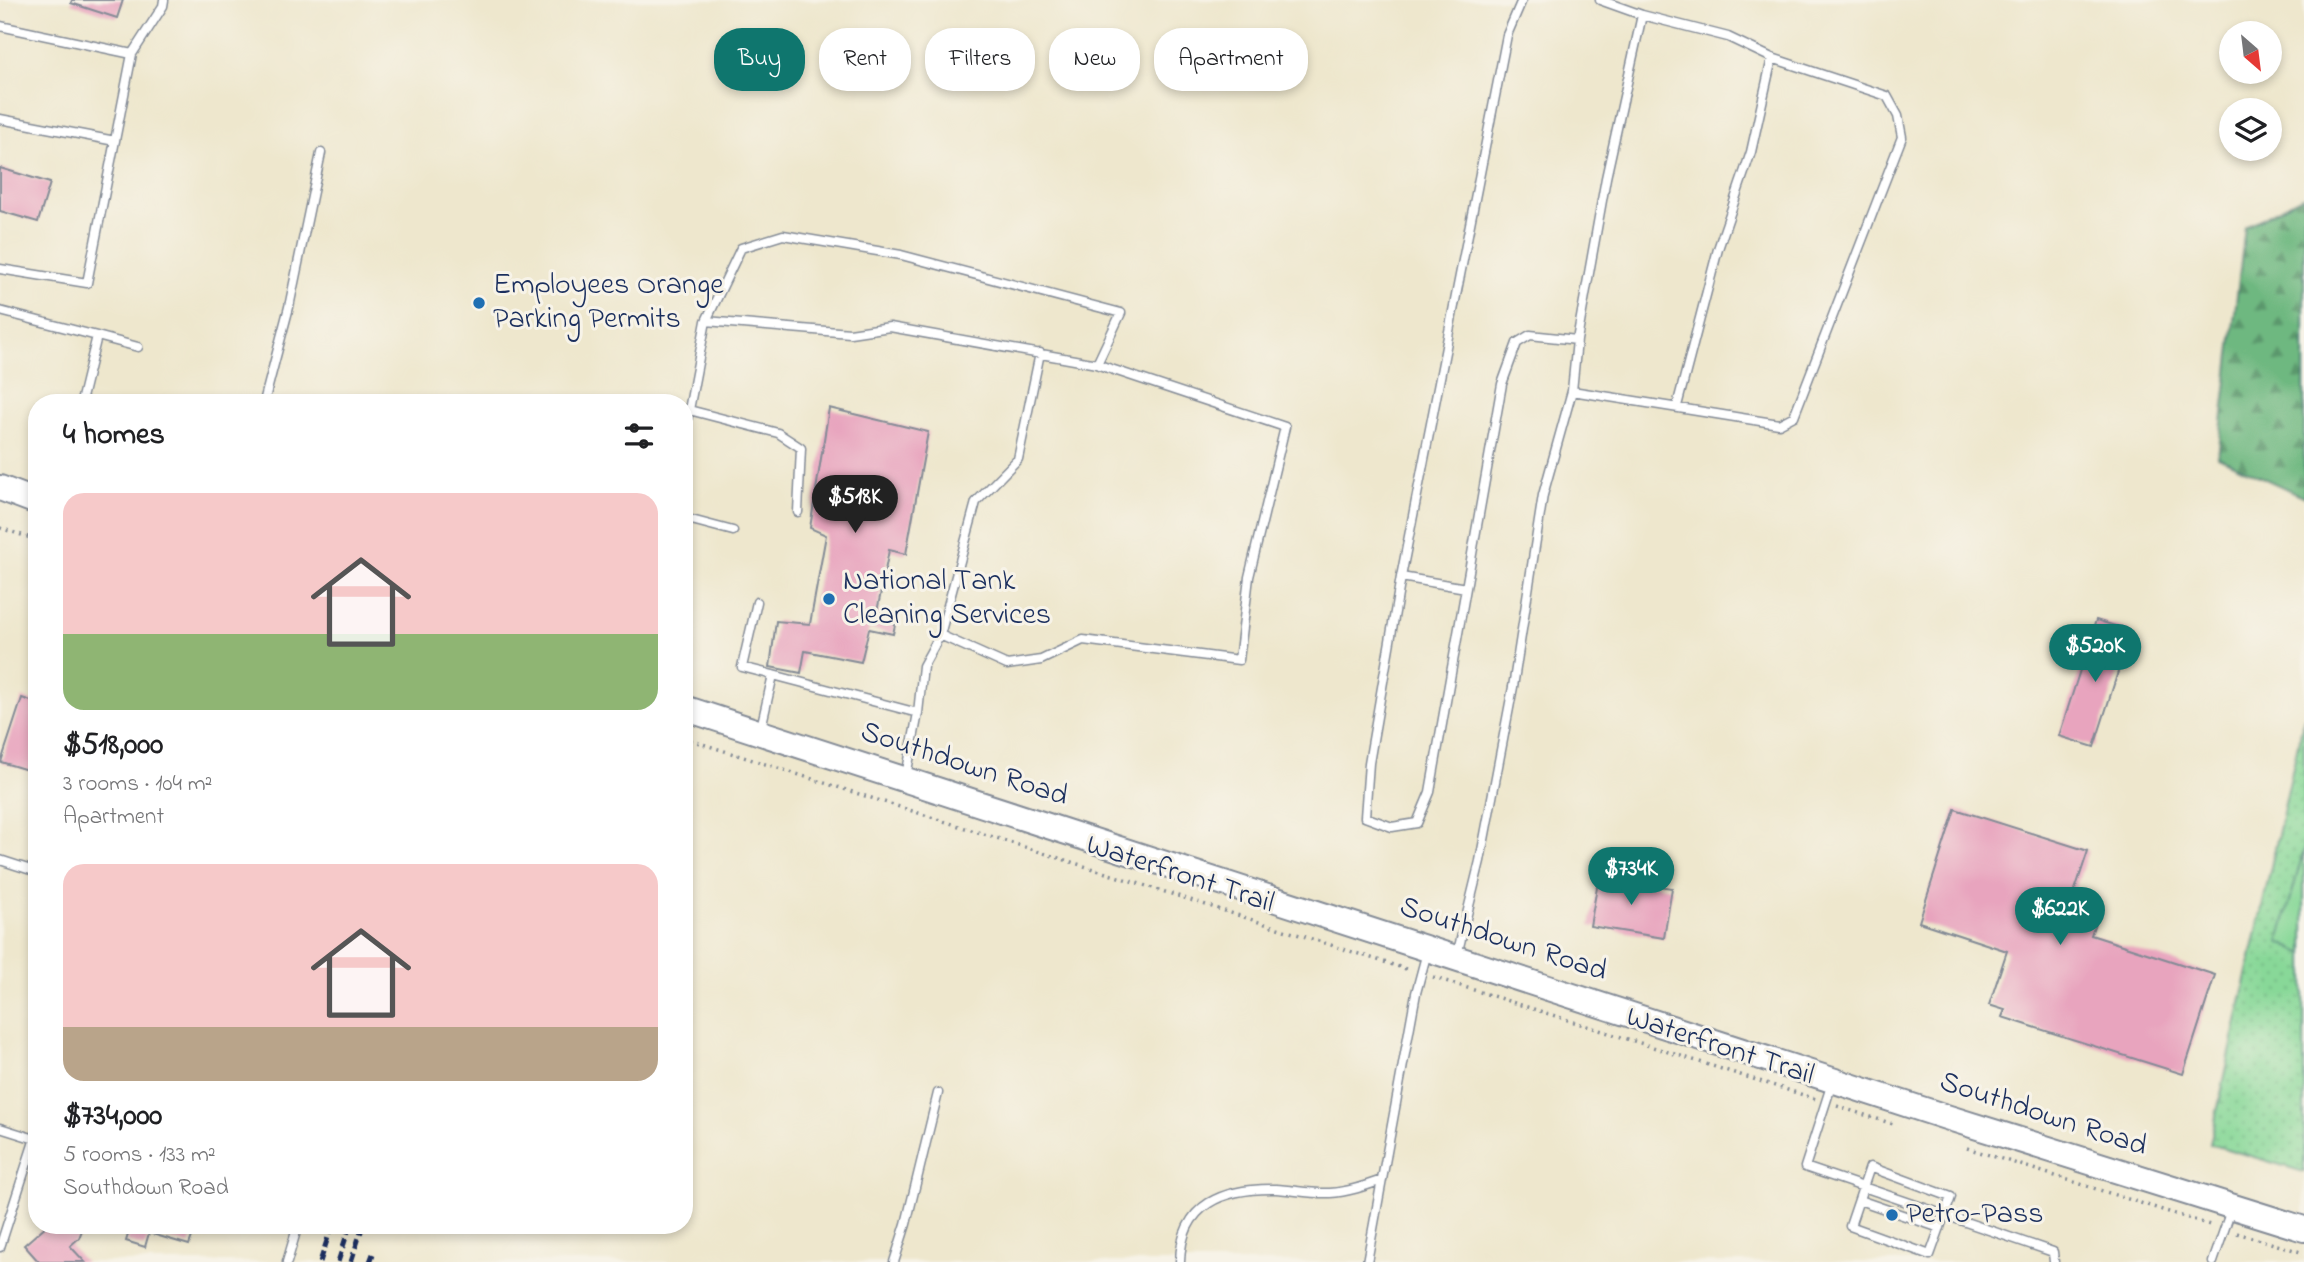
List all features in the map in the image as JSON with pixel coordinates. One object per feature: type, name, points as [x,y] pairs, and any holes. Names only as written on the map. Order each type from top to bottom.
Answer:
[{"type":"main road","points":[[0,488],[28,499]]},
{"type":"main road","name":"Southdown Road","points":[[693,711],[1457,958],[1830,1092],[2229,1218],[2304,1229]]},
{"type":"lane","points":[[0,269],[87,282],[132,54],[163,6],[164,0]]},
{"type":"lane","points":[[1522,0],[1507,35],[1401,577],[1369,763],[1366,817],[1392,827],[1417,823],[1430,792],[1502,384],[1517,343],[1530,335],[1577,340]]},
{"type":"lane","points":[[1572,391],[1779,424],[1794,416],[1902,137],[1898,116],[1887,96],[1772,58],[1728,37],[1642,15],[1600,0]]},
{"type":"lane","points":[[1457,958],[1480,861],[1513,687],[1543,495],[1572,391],[1577,340],[1606,178],[1642,15]]},
{"type":"lane","points":[[0,26],[132,54]]},
{"type":"lane","points":[[1677,406],[1718,249],[1751,152],[1772,58]]},
{"type":"lane","points":[[0,119],[115,141]]},
{"type":"lane","points":[[266,394],[289,307],[321,153]]},
{"type":"lane","points":[[692,394],[706,321],[741,248],[783,235],[901,255],[1121,313],[1096,364]]},
{"type":"lane","points":[[0,311],[138,347]]},
{"type":"lane","points":[[706,321],[850,333],[890,327],[1096,364],[1285,427],[1249,577],[1240,660],[1083,640],[1041,660],[1007,665],[940,635]]},
{"type":"lane","points":[[83,394],[97,336]]},
{"type":"lane","points":[[905,779],[918,713],[923,666],[940,635],[976,502],[1018,459],[1040,354]]},
{"type":"lane","points":[[693,411],[778,433],[801,448],[798,512]]},
{"type":"lane","points":[[693,520],[733,531]]},
{"type":"lane","points":[[1401,577],[1466,588]]},
{"type":"lane","points":[[757,602],[742,667],[918,713]]},
{"type":"lane","points":[[760,732],[773,675]]},
{"type":"lane","points":[[0,860],[28,869]]},
{"type":"lane","points":[[1367,1262],[1427,949]]},
{"type":"lane","points":[[1830,1092],[1805,1167],[2053,1252],[2054,1262]]},
{"type":"lane","points":[[894,1262],[938,1093]]},
{"type":"lane","points":[[0,1128],[28,1134]]},
{"type":"lane","points":[[0,1247],[28,1161]]},
{"type":"lane","points":[[1870,1167],[1951,1197],[1930,1255],[1850,1226],[1859,1200],[1870,1167]]},
{"type":"lane","points":[[1180,1262],[1180,1247],[1194,1213],[1227,1195],[1263,1190],[1330,1193],[1356,1189],[1382,1180]]},
{"type":"lane","points":[[1859,1200],[1940,1228]]},
{"type":"lane","points":[[2213,1262],[2229,1218]]},
{"type":"lane","points":[[286,1262],[295,1234]]},
{"type":"path","points":[[0,528],[28,537]]},
{"type":"path","name":"Waterfront Trail","points":[[693,741],[1421,974],[1830,1092],[1903,1127]]},
{"type":"path","points":[[1955,1144],[2229,1218],[2304,1253]]},
{"type":"green space","points":[[2304,196],[2304,497],[2218,457],[2245,227]]},
{"type":"green space","points":[[2304,717],[2304,1172],[2210,1144]]},
{"type":"green space","points":[[2304,849],[2304,954],[2279,942]]},
{"type":"building","points":[[72,0],[123,0],[117,18],[71,3]]},
{"type":"building","points":[[0,168],[50,183],[38,222],[0,211]]},
{"type":"building","points":[[829,408],[928,432],[906,554],[889,550],[877,612],[897,616],[893,634],[869,629],[861,662],[805,651],[801,673],[770,667],[776,621],[810,624],[826,535],[810,528]]},
{"type":"building","points":[[2096,620],[2131,631],[2094,747],[2059,736]]},
{"type":"building","points":[[22,698],[28,700],[28,770],[1,762]]},
{"type":"building","points":[[1955,809],[2088,851],[2067,914],[2095,923],[2091,935],[2215,975],[2183,1074],[2002,1017],[2005,1010],[1989,1005],[2007,951],[1919,922]]},
{"type":"building","points":[[1599,876],[1672,888],[1664,938],[1590,926]]},
{"type":"building","points":[[37,1234],[81,1234],[70,1246],[85,1262],[39,1262],[24,1245]]},
{"type":"building","points":[[128,1234],[149,1234],[145,1247],[126,1241]]},
{"type":"building","points":[[152,1234],[193,1234],[189,1245]]},
{"type":"railway","points":[[320,1262],[329,1234]]},
{"type":"railway","points":[[338,1262],[347,1234]]},
{"type":"railway","points":[[351,1262],[360,1234]]},
{"type":"railway","points":[[370,1262],[373,1254]]},
{"type":"place","name":"Employees Orange Parking Permits","points":[[479,303]]},
{"type":"place","name":"National Tank Cleaning Services","points":[[829,599]]},
{"type":"place","name":"Petro-Pass","points":[[1892,1215]]}]
